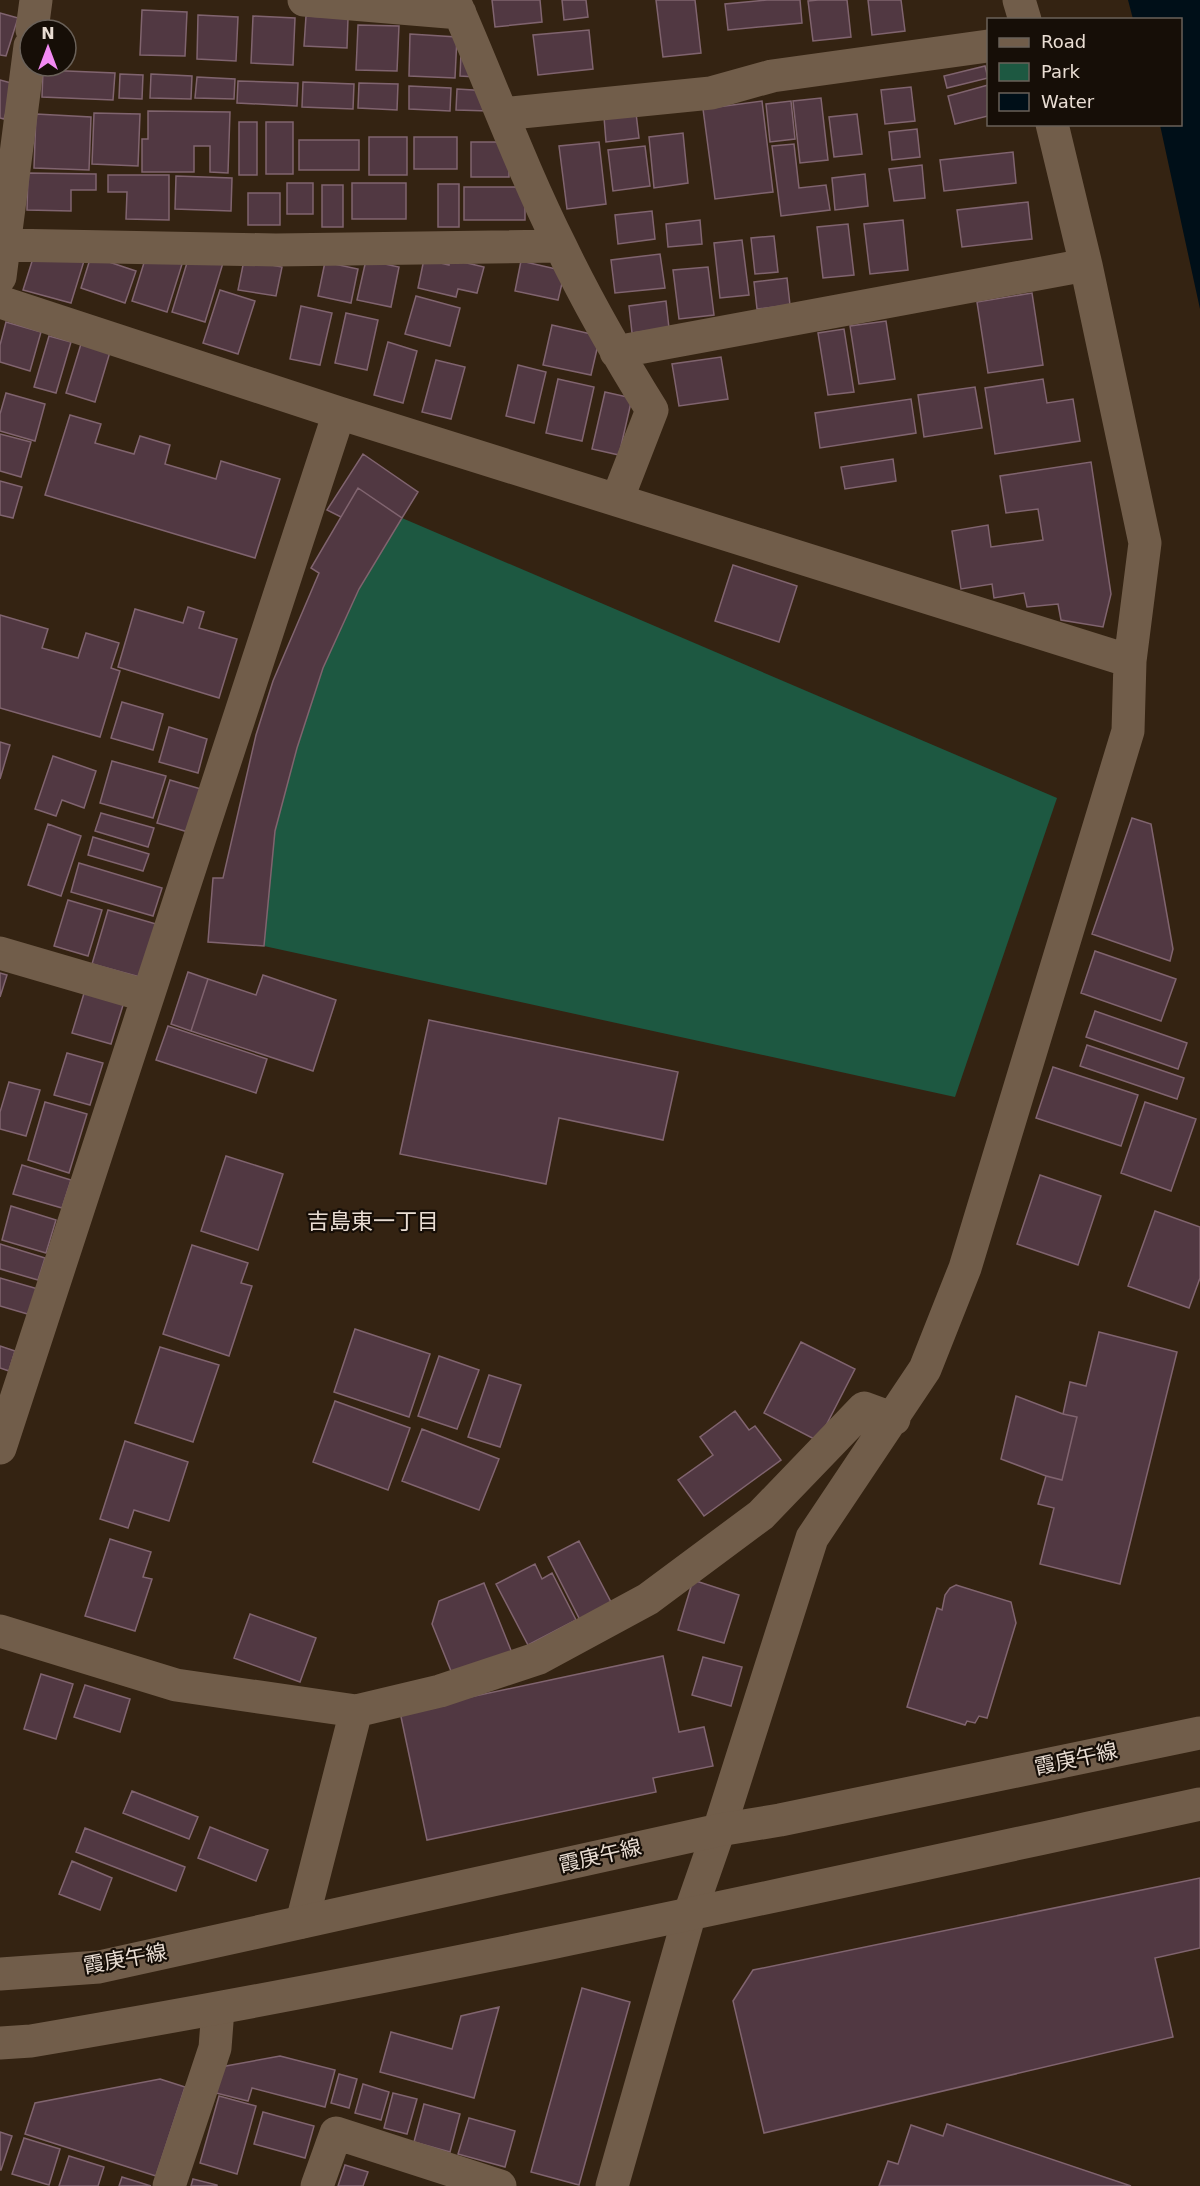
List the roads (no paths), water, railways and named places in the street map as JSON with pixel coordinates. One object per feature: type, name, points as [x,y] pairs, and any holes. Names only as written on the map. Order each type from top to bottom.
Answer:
[{"type":"street","points":[[34,18],[36,0]]},
{"type":"street","points":[[303,0],[457,6],[560,246],[616,352],[652,410],[617,500]]},
{"type":"street","points":[[1019,0],[1024,18]]},
{"type":"street","points":[[502,114],[711,93],[772,76],[987,46]]},
{"type":"street","points":[[0,276],[26,78]]},
{"type":"street","points":[[612,2186],[690,1913],[719,1830],[812,1538],[894,1419],[925,1369],[965,1268],[1128,731],[1130,662],[1145,543],[1086,265],[1052,126]]},
{"type":"street","points":[[5,245],[276,250],[560,246]]},
{"type":"street","points":[[616,352],[1086,265]]},
{"type":"street","points":[[0,302],[339,413],[1130,662]]},
{"type":"street","points":[[0,1448],[339,413]]},
{"type":"street","points":[[0,953],[147,996]]},
{"type":"street","points":[[0,1631],[176,1686],[356,1711],[440,1691],[539,1658],[609,1621],[648,1599],[761,1515],[864,1408],[894,1419]]},
{"type":"street","points":[[302,1922],[356,1711]]},
{"type":"street","name":"霞庚午線","points":[[0,1974],[99,1967],[719,1830],[780,1820],[1200,1733]]},
{"type":"street","points":[[0,2043],[31,2041],[218,2009],[690,1913],[1200,1804]]},
{"type":"street","points":[[169,2186],[215,2048],[218,2009]]},
{"type":"street","points":[[317,2186],[336,2133],[500,2186]]},
{"type":"water","points":[[1128,0],[1200,0],[1200,309],[1160,126],[1182,126],[1182,18],[1133,18]]},
{"type":"district","name":"吉島東一丁目","points":[[373,1221]]}]
